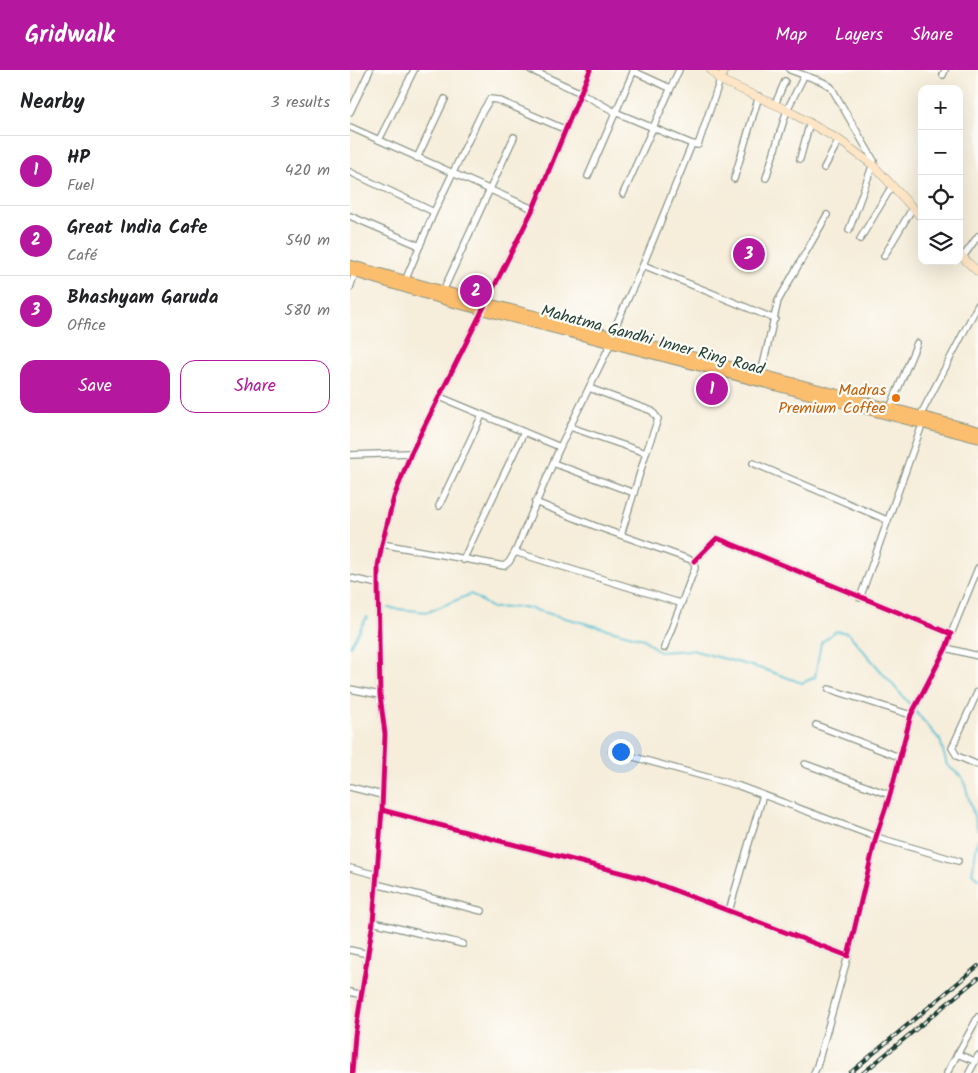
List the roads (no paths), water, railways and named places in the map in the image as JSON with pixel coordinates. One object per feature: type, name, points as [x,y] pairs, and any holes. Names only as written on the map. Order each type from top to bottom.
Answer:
[{"type":"main road","name":"Mahatma Gandhi Inner Ring Road","points":[[352,269],[405,281],[484,306]]},
{"type":"main road","name":"Mahatma Gandhi Inner Ring Road","points":[[352,269],[611,340],[921,420],[978,438]]},
{"type":"main road","name":"Mahatma Gandhi Inner Ring Road","points":[[611,340],[761,374],[890,408],[921,420],[978,431]]},
{"type":"street","points":[[350,112],[370,70]]},
{"type":"street","points":[[380,140],[414,70]]},
{"type":"street","points":[[531,70],[581,93],[615,112],[698,145],[725,70]]},
{"type":"street","points":[[352,1071],[353,1035],[362,995],[373,922],[382,810],[385,734],[380,695],[378,566],[382,544],[394,497],[411,453],[533,209],[564,129],[590,70]]},
{"type":"street","points":[[588,176],[634,70],[670,88]]},
{"type":"street","points":[[623,194],[678,70]]},
{"type":"street","points":[[711,70],[720,80],[787,110],[839,140],[873,165],[918,214]]},
{"type":"street","points":[[790,70],[828,84],[833,89],[874,161],[849,230]]},
{"type":"street","points":[[766,178],[787,110],[804,76]]},
{"type":"street","points":[[775,104],[784,81]]},
{"type":"street","points":[[734,179],[759,96]]},
{"type":"street","points":[[417,158],[445,99]]},
{"type":"street","points":[[405,281],[434,212],[490,99],[498,100],[564,129]]},
{"type":"street","points":[[800,159],[810,122]]},
{"type":"street","points":[[350,127],[533,209]]},
{"type":"street","points":[[443,292],[514,137]]},
{"type":"street","points":[[824,168],[839,140]]},
{"type":"street","points":[[382,544],[502,567],[509,562],[560,447],[611,340],[692,144]]},
{"type":"street","points":[[350,172],[434,212]]},
{"type":"street","points":[[860,239],[892,186]]},
{"type":"street","points":[[884,256],[912,209]]},
{"type":"street","points":[[761,374],[778,301],[828,215]]},
{"type":"street","points":[[350,216],[420,246]]},
{"type":"street","points":[[963,254],[978,236]]},
{"type":"street","points":[[963,258],[978,272]]},
{"type":"street","points":[[643,265],[775,319]]},
{"type":"street","points":[[350,288],[352,269]]},
{"type":"street","points":[[860,598],[921,420],[978,305]]},
{"type":"street","points":[[890,408],[917,343]]},
{"type":"street","points":[[589,388],[652,411],[658,419],[620,535]]},
{"type":"street","points":[[440,397],[560,447]]},
{"type":"street","points":[[439,506],[482,414]]},
{"type":"street","points":[[570,427],[646,453]]},
{"type":"street","points":[[463,560],[524,432]]},
{"type":"street","points":[[350,455],[411,453]]},
{"type":"street","points":[[553,463],[634,493]]},
{"type":"street","points":[[753,464],[887,520]]},
{"type":"street","points":[[535,502],[694,561]]},
{"type":"street","points":[[694,561],[717,538],[951,634]]},
{"type":"street","points":[[515,552],[680,603]]},
{"type":"street","points":[[664,648],[695,568],[694,561]]},
{"type":"street","points":[[814,1073],[848,956],[876,837],[890,795],[912,713],[946,648],[978,568]]},
{"type":"street","points":[[350,578],[378,584]]},
{"type":"street","points":[[946,648],[978,656]]},
{"type":"street","points":[[350,689],[380,695]]},
{"type":"street","points":[[829,689],[912,713]]},
{"type":"street","points":[[978,692],[952,748],[957,756],[978,765]]},
{"type":"street","points":[[816,725],[900,757]]},
{"type":"street","points":[[612,751],[740,786],[876,837],[958,862]]},
{"type":"street","points":[[805,764],[890,795]]},
{"type":"street","points":[[350,787],[382,795]]},
{"type":"street","points":[[729,911],[763,795]]},
{"type":"street","points":[[382,810],[642,878],[848,956]]},
{"type":"street","points":[[350,868],[377,875]]},
{"type":"street","points":[[376,884],[482,912]]},
{"type":"street","points":[[373,922],[463,944]]},
{"type":"street","points":[[350,950],[368,954]]},
{"type":"street","points":[[350,992],[362,995]]},
{"type":"street","points":[[947,1073],[976,1014]]},
{"type":"street","points":[[957,1054],[977,1058],[969,1073]]},
{"type":"waterway","points":[[388,608],[428,612],[471,594],[492,608],[524,607],[644,639],[659,652],[692,650],[766,670],[802,683],[815,677],[821,643],[836,631],[848,633],[912,707]]},
{"type":"waterway","points":[[350,646],[367,617]]},
{"type":"waterway","points":[[915,711],[940,740],[947,765],[963,778],[978,830]]},
{"type":"waterway","points":[[978,839],[972,873],[978,878]]},
{"type":"railway","points":[[850,1073],[978,966]]},
{"type":"railway","points":[[863,1073],[978,978]]},
{"type":"place","name":"Bhashyam Garuda","points":[[749,254]]},
{"type":"place","name":"Great India Cafe","points":[[476,291]]},
{"type":"place","name":"HP","points":[[712,389]]},
{"type":"place","name":"Madras Premium Coffee","points":[[896,398]]}]
